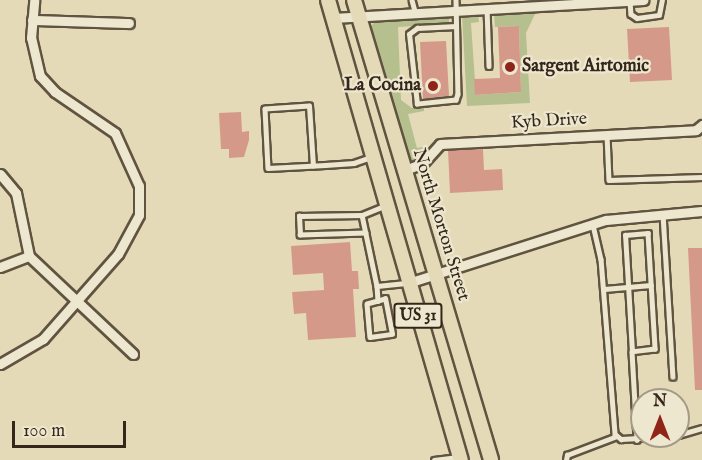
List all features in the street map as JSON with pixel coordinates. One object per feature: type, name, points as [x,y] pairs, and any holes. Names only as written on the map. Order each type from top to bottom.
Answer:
[{"type":"main road","name":"US 31","points":[[328,0],[408,283],[461,458]]},
{"type":"main road","name":"North Morton Street","points":[[354,0],[491,460]]},
{"type":"main road","points":[[377,172],[405,170]]},
{"type":"street","points":[[0,363],[37,345],[78,302],[118,254],[139,215],[139,186],[115,133],[40,76],[32,49],[34,0]]},
{"type":"street","points":[[333,18],[457,5],[487,8],[518,3],[643,0]]},
{"type":"street","points":[[32,20],[129,23]]},
{"type":"street","name":"Kyb Drive","points":[[405,170],[423,163],[440,144],[696,130],[702,125]]},
{"type":"street","points":[[0,174],[16,193],[29,256],[133,354]]},
{"type":"street","points":[[408,283],[592,224],[702,211]]},
{"type":"street","points":[[0,267],[29,256]]},
{"type":"lane","points":[[412,0],[415,11]]},
{"type":"lane","points":[[630,1],[631,14],[637,18],[658,15],[662,0]]},
{"type":"lane","points":[[456,26],[417,28],[409,34],[417,104],[456,100],[457,5]]},
{"type":"lane","points":[[487,8],[489,66]]},
{"type":"lane","points":[[313,166],[309,106],[265,109],[268,168],[313,166],[373,157]]},
{"type":"lane","points":[[608,135],[609,180],[702,177]]},
{"type":"lane","points":[[366,233],[300,235],[299,216],[362,215],[387,205]]},
{"type":"lane","points":[[663,214],[673,377]]},
{"type":"lane","points":[[362,215],[378,301]]},
{"type":"lane","points":[[592,224],[604,289],[617,436]]},
{"type":"lane","points":[[632,352],[655,349],[648,233],[625,235],[632,352],[634,388]]},
{"type":"lane","points":[[377,286],[408,283]]},
{"type":"lane","points":[[604,289],[651,285]]},
{"type":"lane","points":[[385,299],[392,334],[370,337],[367,304],[378,301],[385,299]]},
{"type":"lane","points":[[566,460],[567,455],[617,436],[630,438]]},
{"type":"lane","points":[[434,460],[461,458]]},
{"type":"green space","points":[[536,12],[526,33],[530,103],[467,106],[462,15],[478,15],[479,22],[471,23],[476,95],[521,92],[519,26],[495,27],[494,14]]},
{"type":"green space","points":[[449,17],[449,24],[398,27],[401,100],[412,108],[424,107],[424,111],[408,114],[417,148],[427,146],[429,150],[421,162],[413,164],[407,159],[371,27],[375,20]]},
{"type":"building","name":"Sargent Airtomic","points":[[519,26],[521,92],[475,95],[474,79],[500,78],[498,27]]},
{"type":"building","points":[[669,27],[672,80],[630,82],[627,29]]},
{"type":"building","points":[[446,41],[449,96],[423,99],[420,42]]},
{"type":"building","points":[[241,112],[242,132],[249,131],[249,140],[244,157],[229,158],[229,149],[221,149],[219,113]]},
{"type":"building","points":[[483,149],[484,170],[502,169],[503,190],[450,193],[448,150]]},
{"type":"building","points":[[350,242],[352,271],[358,271],[359,289],[353,289],[356,337],[308,340],[306,313],[294,314],[292,292],[324,290],[323,273],[293,275],[291,246]]},
{"type":"building","points":[[688,248],[702,248],[702,390],[695,390]]},
{"type":"place","name":"Sargent Airtomic","points":[[510,67]]},
{"type":"place","name":"La Cocina","points":[[433,86]]}]
